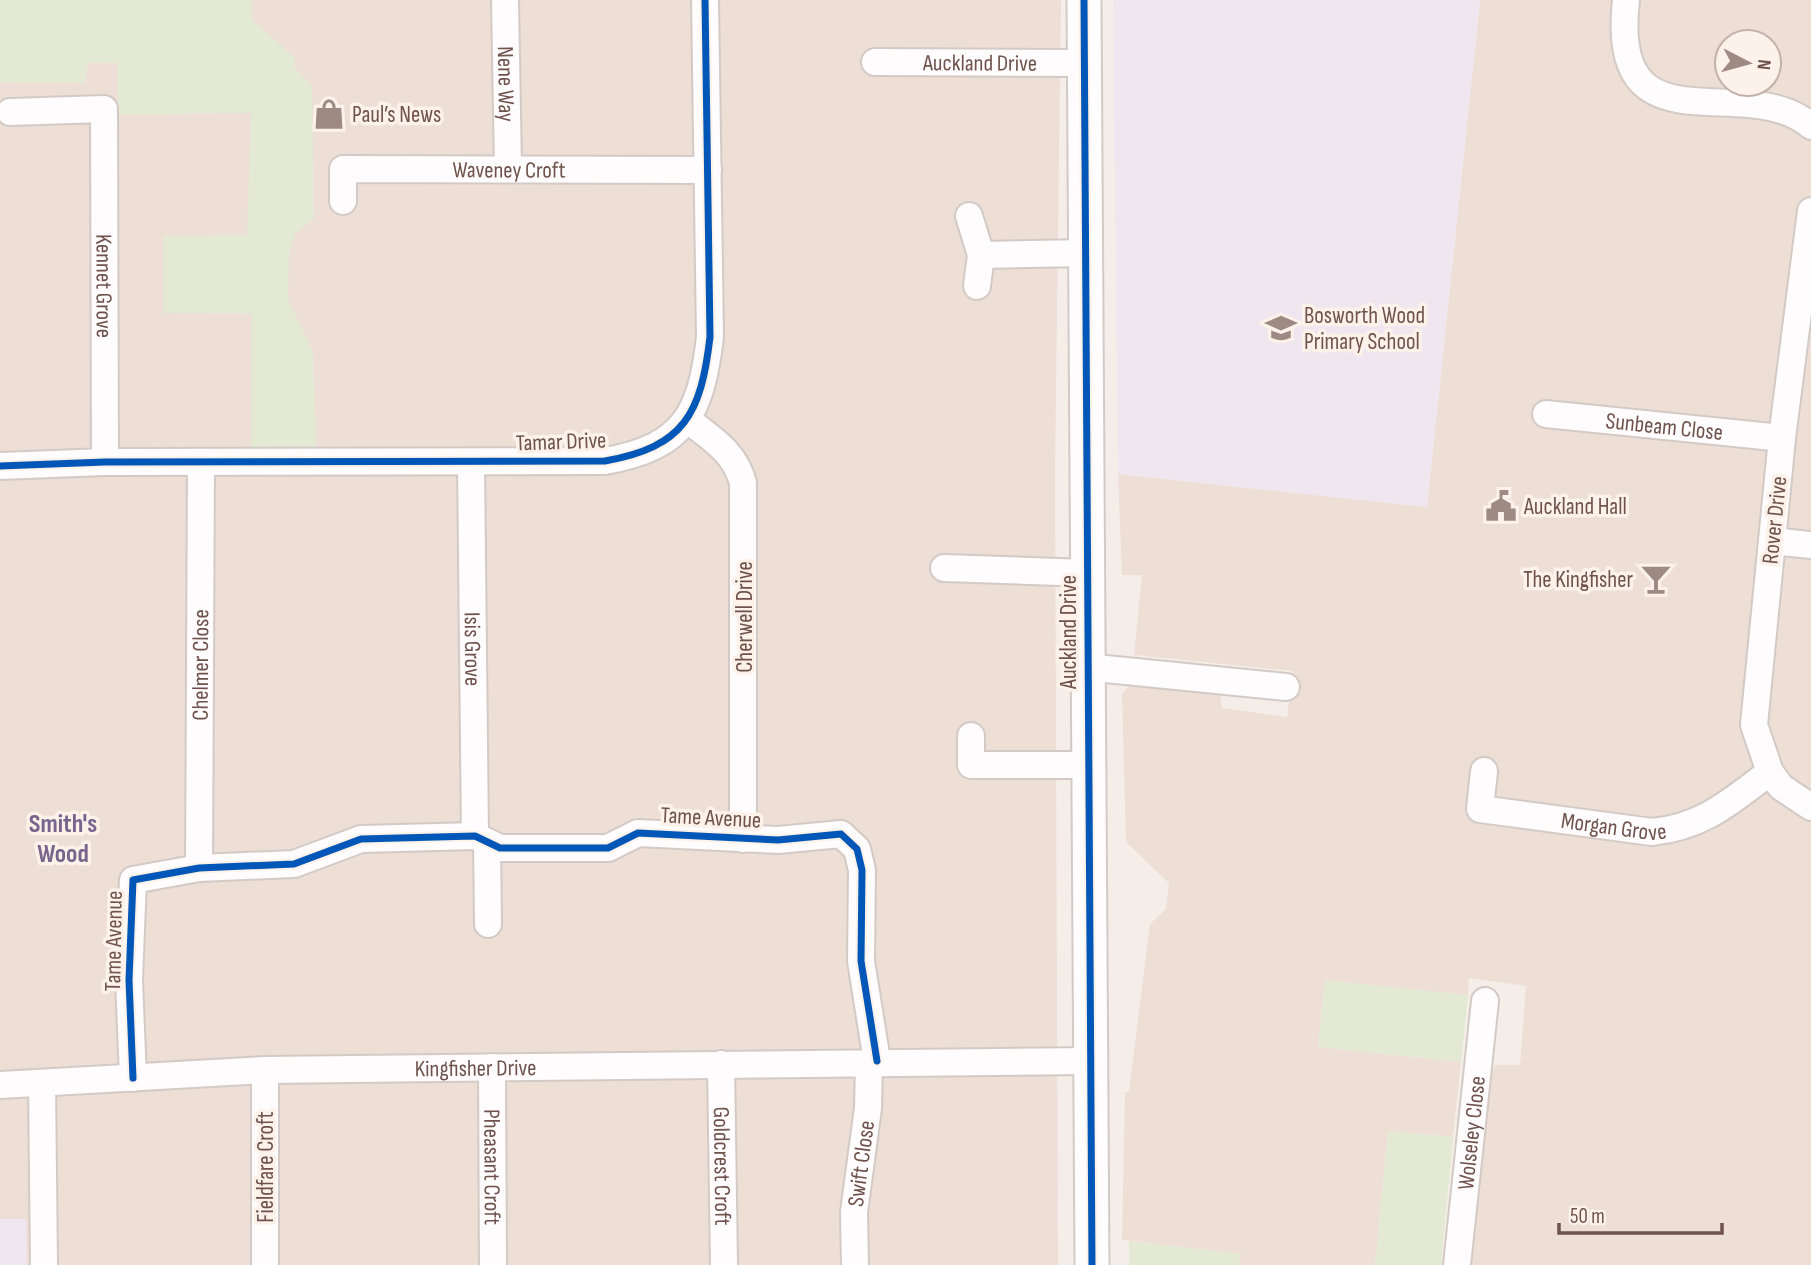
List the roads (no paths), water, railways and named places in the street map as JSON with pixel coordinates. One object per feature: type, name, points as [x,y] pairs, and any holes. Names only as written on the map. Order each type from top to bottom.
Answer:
[{"type":"street","name":"Nene Way","points":[[505,0],[508,168]]},
{"type":"street","name":"Tamar Drive","points":[[0,466],[105,463],[606,461],[637,455],[657,447],[688,419],[705,384],[710,337],[705,0]]},
{"type":"street","name":"Auckland Drive","points":[[1084,0],[1088,573],[1086,667],[1090,765],[1092,1265]]},
{"type":"street","points":[[1626,0],[1622,34],[1630,66],[1644,85],[1668,97],[1779,109],[1811,125]]},
{"type":"street","name":"Auckland Drive","points":[[875,62],[1085,63]]},
{"type":"street","name":"Kennet Grove","points":[[10,113],[104,109],[105,463]]},
{"type":"street","name":"Waveney Croft","points":[[343,201],[343,169],[708,170]]},
{"type":"street","name":"Rover Drive","points":[[1811,211],[1782,438],[1754,725],[1770,772],[1781,787],[1811,807]]},
{"type":"street","points":[[969,216],[981,255],[977,286]]},
{"type":"street","points":[[981,255],[1087,253]]},
{"type":"street","name":"Sunbeam Close","points":[[1546,415],[1782,438]]},
{"type":"street","name":"Cherwell Drive","points":[[688,419],[729,452],[738,464],[743,483],[743,839]]},
{"type":"street","name":"Isis Grove","points":[[471,462],[481,839],[488,924]]},
{"type":"street","name":"Chelmer Close","points":[[199,868],[201,463]]},
{"type":"street","points":[[1772,541],[1811,545]]},
{"type":"street","name":"Auckland Drive","points":[[944,568],[1088,573]]},
{"type":"street","name":"Auckland Drive","points":[[1086,667],[1286,687]]},
{"type":"street","points":[[971,736],[971,765],[1090,765]]},
{"type":"street","name":"Morgan Grove","points":[[1484,771],[1480,809],[1652,832],[1679,829],[1714,814],[1770,772]]},
{"type":"street","name":"Tame Avenue","points":[[133,1078],[130,980],[133,880],[199,868],[294,864],[361,839],[481,839],[500,848],[608,848],[638,833],[778,841],[841,834],[857,849],[862,870],[861,961],[873,1062]]},
{"type":"street","name":"Wolseley Close","points":[[1457,1265],[1485,1001]]},
{"type":"street","name":"Kingfisher Drive","points":[[0,1085],[265,1070],[1091,1060]]},
{"type":"street","name":"Swift Close","points":[[855,1265],[854,1212],[873,1062]]},
{"type":"street","name":"Goldcrest Croft","points":[[721,1064],[724,1265]]},
{"type":"street","name":"Pheasant Croft","points":[[492,1067],[493,1265]]},
{"type":"street","name":"Fieldfare Croft","points":[[265,1070],[265,1265]]},
{"type":"street","points":[[41,1084],[44,1265]]},
{"type":"place","name":"Paul’s News","points":[[329,114]]},
{"type":"place","name":"Bosworth Wood Primary School","points":[[1281,328]]},
{"type":"place","name":"Auckland Hall","points":[[1501,506]]},
{"type":"place","name":"The Kingfisher","points":[[1656,579]]},
{"type":"district","name":"Smith's Wood","points":[[63,838]]}]
